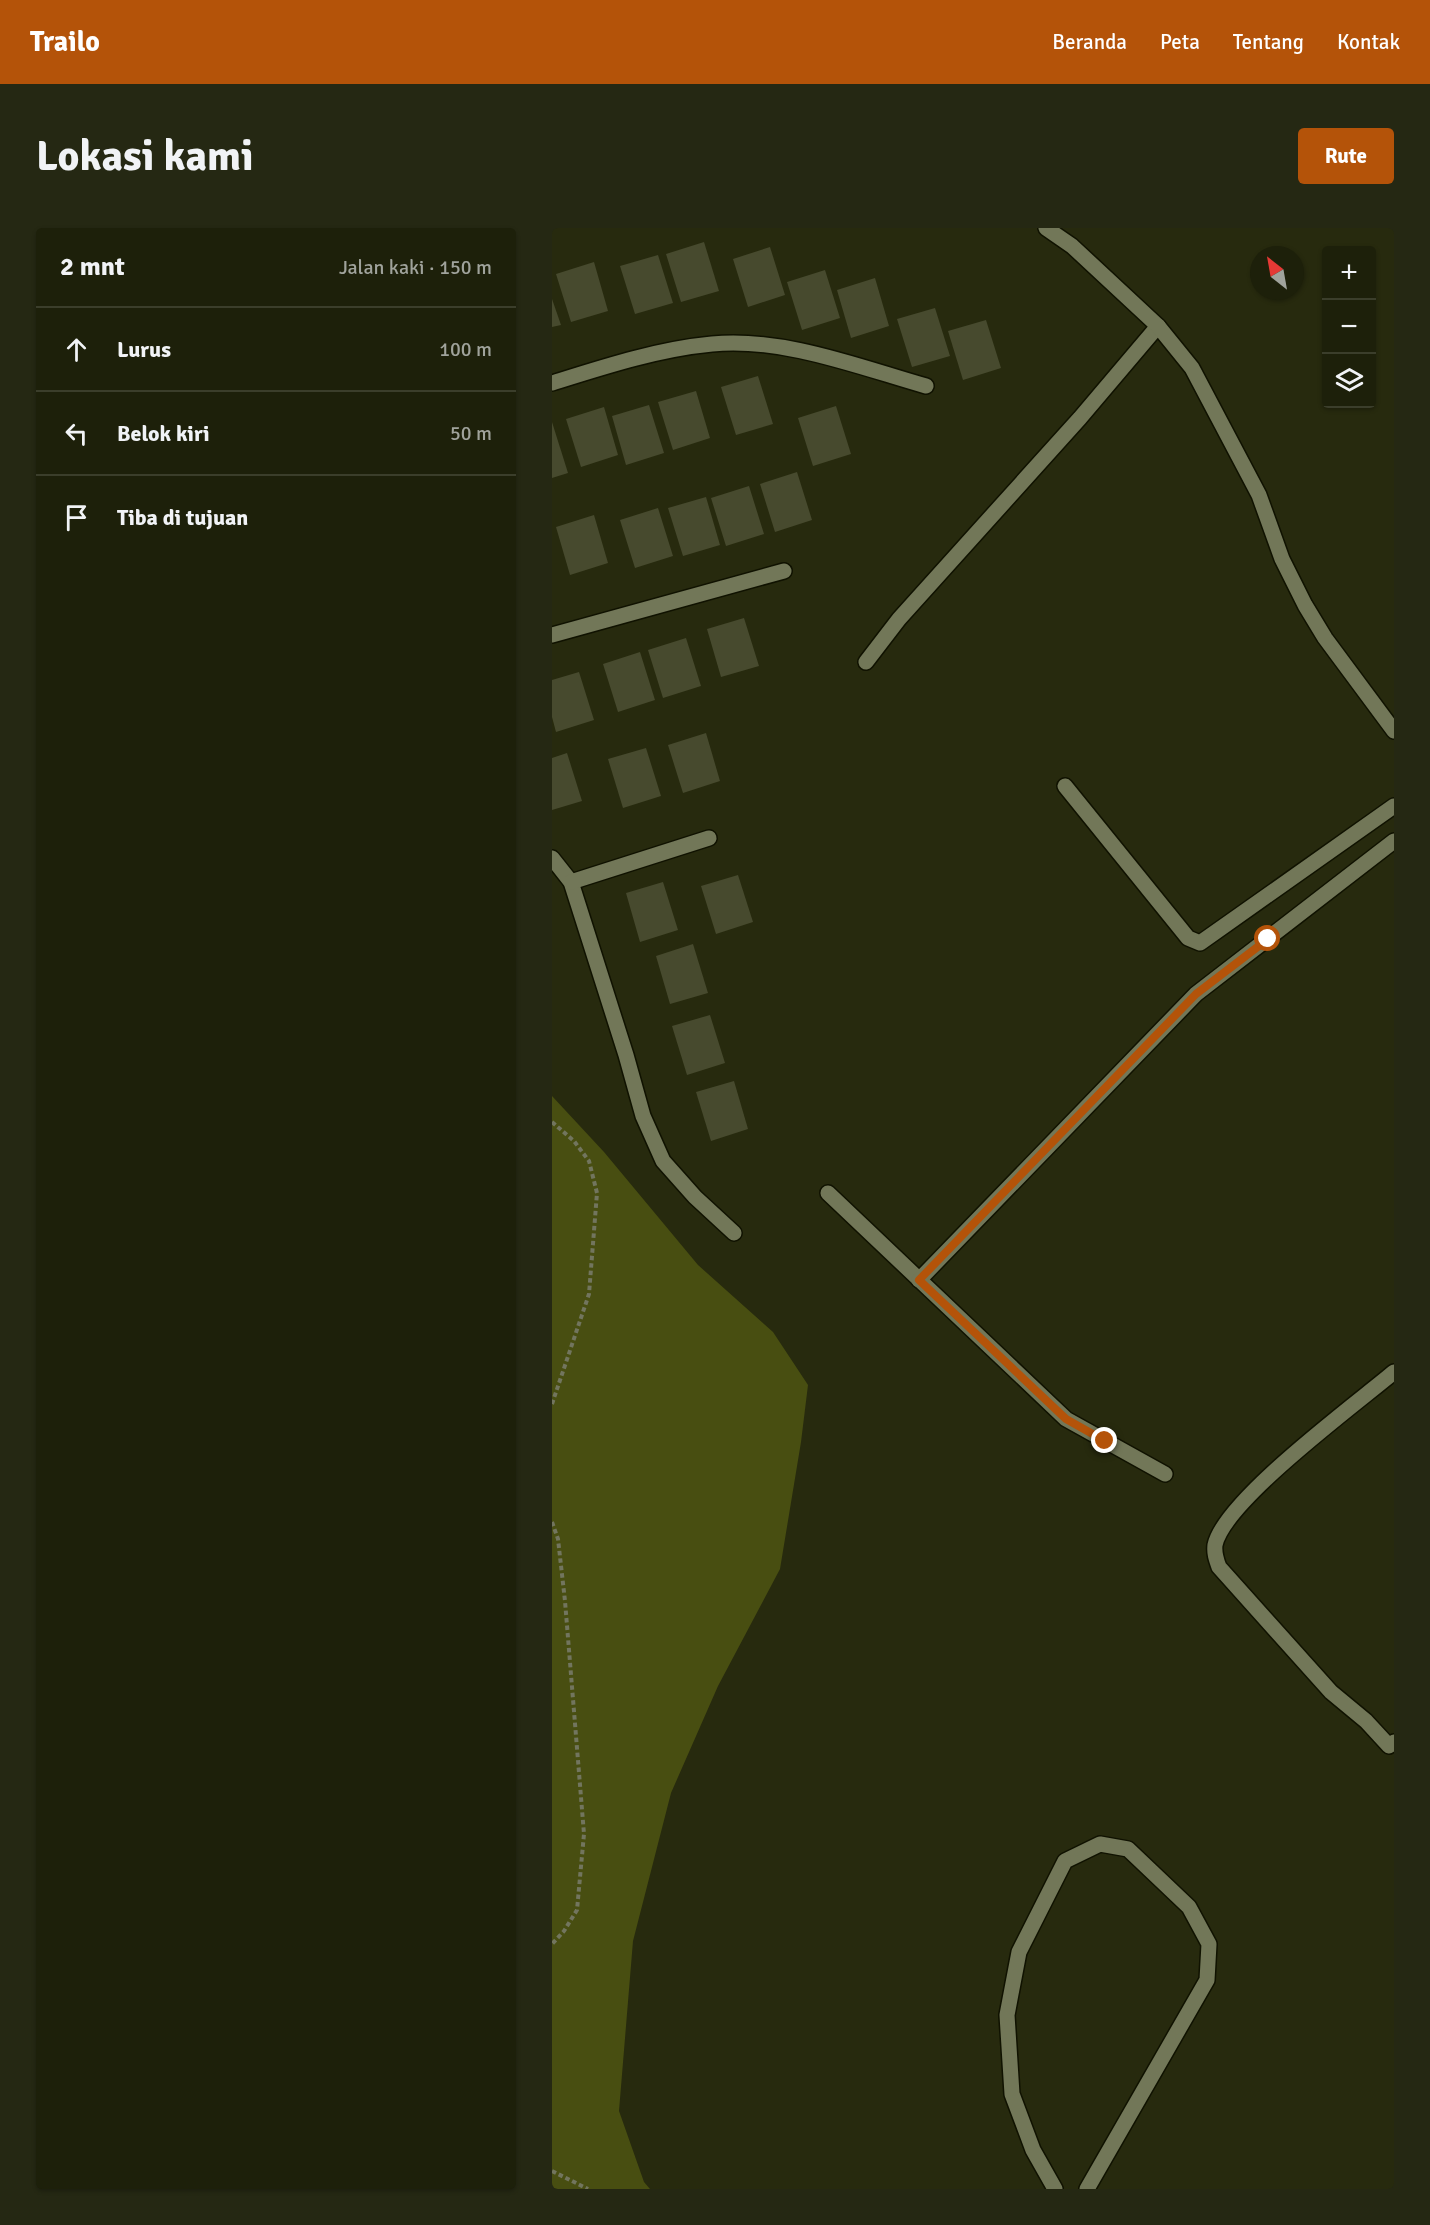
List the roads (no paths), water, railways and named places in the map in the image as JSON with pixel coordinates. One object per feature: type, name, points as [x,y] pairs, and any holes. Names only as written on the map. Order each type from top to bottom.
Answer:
[{"type":"street","points":[[1046,228],[1072,246],[1158,326],[1192,368],[1259,495],[1282,559],[1305,605],[1325,638],[1394,731]]},
{"type":"street","points":[[866,662],[899,619],[1080,418],[1158,326]]},
{"type":"street","points":[[552,383],[659,354],[712,344],[756,344],[813,353],[926,386]]},
{"type":"street","points":[[552,635],[784,571]]},
{"type":"street","points":[[1065,786],[1188,938],[1200,943],[1394,806]]},
{"type":"street","points":[[571,882],[709,838]]},
{"type":"street","points":[[919,1280],[1196,994],[1394,842]]},
{"type":"street","points":[[552,858],[571,882],[643,1116],[663,1161],[695,1197],[734,1233]]},
{"type":"street","points":[[828,1193],[1066,1419],[1165,1474]]},
{"type":"street","points":[[1394,1372],[1269,1476],[1228,1518],[1215,1543],[1215,1556],[1219,1567],[1331,1692],[1366,1721],[1389,1746],[1394,1742]]},
{"type":"street","points":[[1055,2189],[1033,2150],[1012,2094],[1007,2015],[1019,1952],[1065,1861],[1100,1844],[1128,1849],[1189,1907],[1209,1944],[1207,1980],[1087,2189]]}]
